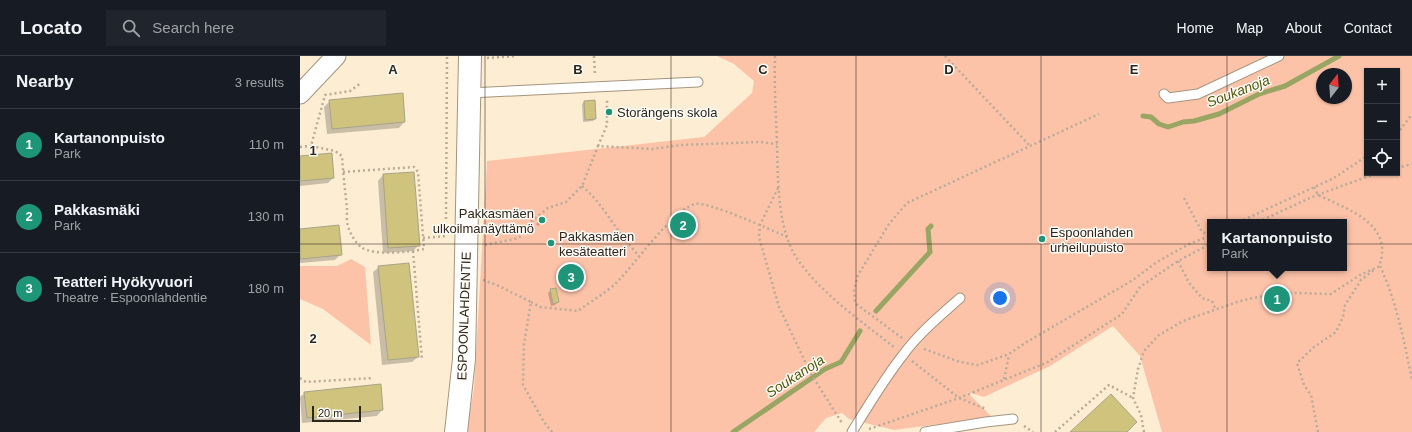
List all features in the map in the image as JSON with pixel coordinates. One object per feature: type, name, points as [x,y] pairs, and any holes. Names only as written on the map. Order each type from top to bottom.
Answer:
[{"type":"street","points":[[300,94],[336,56]]},
{"type":"street","name":"ESPOONLAHDENTIE","points":[[456,432],[464,359],[469,93],[476,57]]},
{"type":"lane","points":[[1164,94],[1168,98],[1198,94],[1279,56]]},
{"type":"lane","points":[[469,93],[698,82]]},
{"type":"lane","points":[[852,432],[885,380],[911,345],[960,298]]},
{"type":"lane","points":[[926,432],[1013,419]]},
{"type":"path","points":[[446,222],[447,56]]},
{"type":"path","points":[[476,57],[516,56]]},
{"type":"path","points":[[594,56],[596,87]]},
{"type":"path","points":[[775,56],[774,83],[778,187],[787,237],[796,257],[814,280],[845,308],[959,398]]},
{"type":"path","points":[[946,56],[1030,146]]},
{"type":"path","points":[[311,146],[326,95],[350,92],[361,83]]},
{"type":"path","points":[[479,246],[519,238],[532,221],[548,208],[566,202],[582,186],[607,125],[607,86]]},
{"type":"path","points":[[1099,114],[907,203],[889,224],[858,275],[854,290],[855,303],[911,345],[960,362],[978,366],[1009,354],[1025,343],[1133,280],[1157,262],[1191,243],[1207,236]]},
{"type":"path","points":[[1400,130],[1412,114]]},
{"type":"path","points":[[598,146],[652,149],[681,145],[761,142],[777,144]]},
{"type":"path","points":[[300,147],[311,146],[335,151],[342,156],[343,172],[348,229],[362,248],[381,253],[424,249],[418,172],[414,167],[343,172]]},
{"type":"path","points":[[1245,219],[1334,178],[1364,158]]},
{"type":"path","points":[[1400,167],[1412,164]]},
{"type":"path","points":[[1265,219],[1318,195],[1369,176]]},
{"type":"path","points":[[582,186],[610,216],[624,238],[639,256]]},
{"type":"path","points":[[778,187],[760,225],[759,237],[779,307],[811,374],[844,426]]},
{"type":"path","points":[[1314,187],[1318,195],[1361,216],[1370,224],[1382,243],[1383,256],[1380,266],[1361,280],[1345,305],[1343,318],[1336,332],[1314,347],[1297,363],[1304,385],[1311,395],[1318,432]]},
{"type":"path","points":[[1184,198],[1202,232],[1207,234]]},
{"type":"path","points":[[466,277],[479,278],[499,286],[532,302],[540,308],[578,311],[615,284],[668,223],[682,211],[695,204],[708,205],[787,237]]},
{"type":"path","points":[[446,230],[446,244]]},
{"type":"path","points":[[423,238],[446,236]]},
{"type":"path","points":[[866,430],[959,398],[1046,363],[1122,314],[1140,287],[1178,261],[1207,246]]},
{"type":"path","points":[[413,251],[422,360]]},
{"type":"path","points":[[1178,261],[1189,283],[1202,298],[1212,301],[1216,310]]},
{"type":"path","points":[[1144,432],[1141,416],[1133,398],[1138,369],[1144,351],[1159,335],[1183,321],[1240,301],[1272,294],[1331,294],[1360,275],[1380,266]]},
{"type":"path","points":[[1380,266],[1400,322],[1412,380]]},
{"type":"path","points":[[532,302],[524,344],[523,385],[544,422],[552,432]]},
{"type":"path","points":[[1004,380],[1009,354]]},
{"type":"path","points":[[300,378],[306,382],[373,378]]},
{"type":"path","points":[[1055,432],[1109,385],[1133,398]]},
{"type":"shaded area","points":[[717,56],[1412,56],[1412,432],[1162,432],[1140,356],[1113,326],[1050,366],[984,397],[967,392],[992,417],[894,430],[849,419],[842,413],[826,418],[814,432],[466,432],[474,389],[487,161],[704,137],[752,93],[754,81],[734,64]]},
{"type":"shaded area","points":[[351,259],[365,267],[371,345],[323,309],[300,299],[300,266],[337,266]]},
{"type":"building","points":[[403,93],[405,122],[332,129],[329,100]]},
{"type":"building","points":[[595,100],[596,119],[585,120],[584,101]]},
{"type":"building","points":[[332,153],[334,178],[300,181],[300,156]]},
{"type":"building","points":[[414,172],[420,246],[388,248],[383,174]]},
{"type":"building","points":[[339,225],[342,255],[300,259],[300,229]]},
{"type":"building","points":[[409,263],[419,357],[388,360],[378,266]]},
{"type":"building","points":[[581,272],[582,279],[565,283],[563,276]]},
{"type":"building","points":[[556,288],[559,302],[553,304],[550,289]]},
{"type":"building","points":[[381,384],[383,410],[307,418],[304,392]]},
{"type":"building","points":[[1111,394],[1137,422],[1127,432],[1070,432]]},
{"type":"waterway","name":"Soukanoja","points":[[1143,116],[1151,117],[1159,124],[1168,127],[1219,114],[1259,94],[1285,86],[1339,56]]},
{"type":"waterway","name":"Soukanoja","points":[[876,311],[930,252],[928,229],[931,226]]},
{"type":"waterway","name":"Soukanoja","points":[[733,432],[825,369],[841,362],[860,331]]},
{"type":"place","name":"Storängens skola","points":[[609,112]]},
{"type":"place","name":"Pakkasmäen ulkoilmanäyttämö","points":[[542,220]]},
{"type":"place","name":"Pakkasmäki","points":[[683,225]]},
{"type":"place","name":"Espoonlahden urheilupuisto","points":[[1042,239]]},
{"type":"place","name":"Pakkasmäen kesäteatteri","points":[[551,243]]},
{"type":"place","name":"Teatteri Hyökyvuori","points":[[571,277]]},
{"type":"place","name":"Kartanonpuisto","points":[[1277,299]]}]
